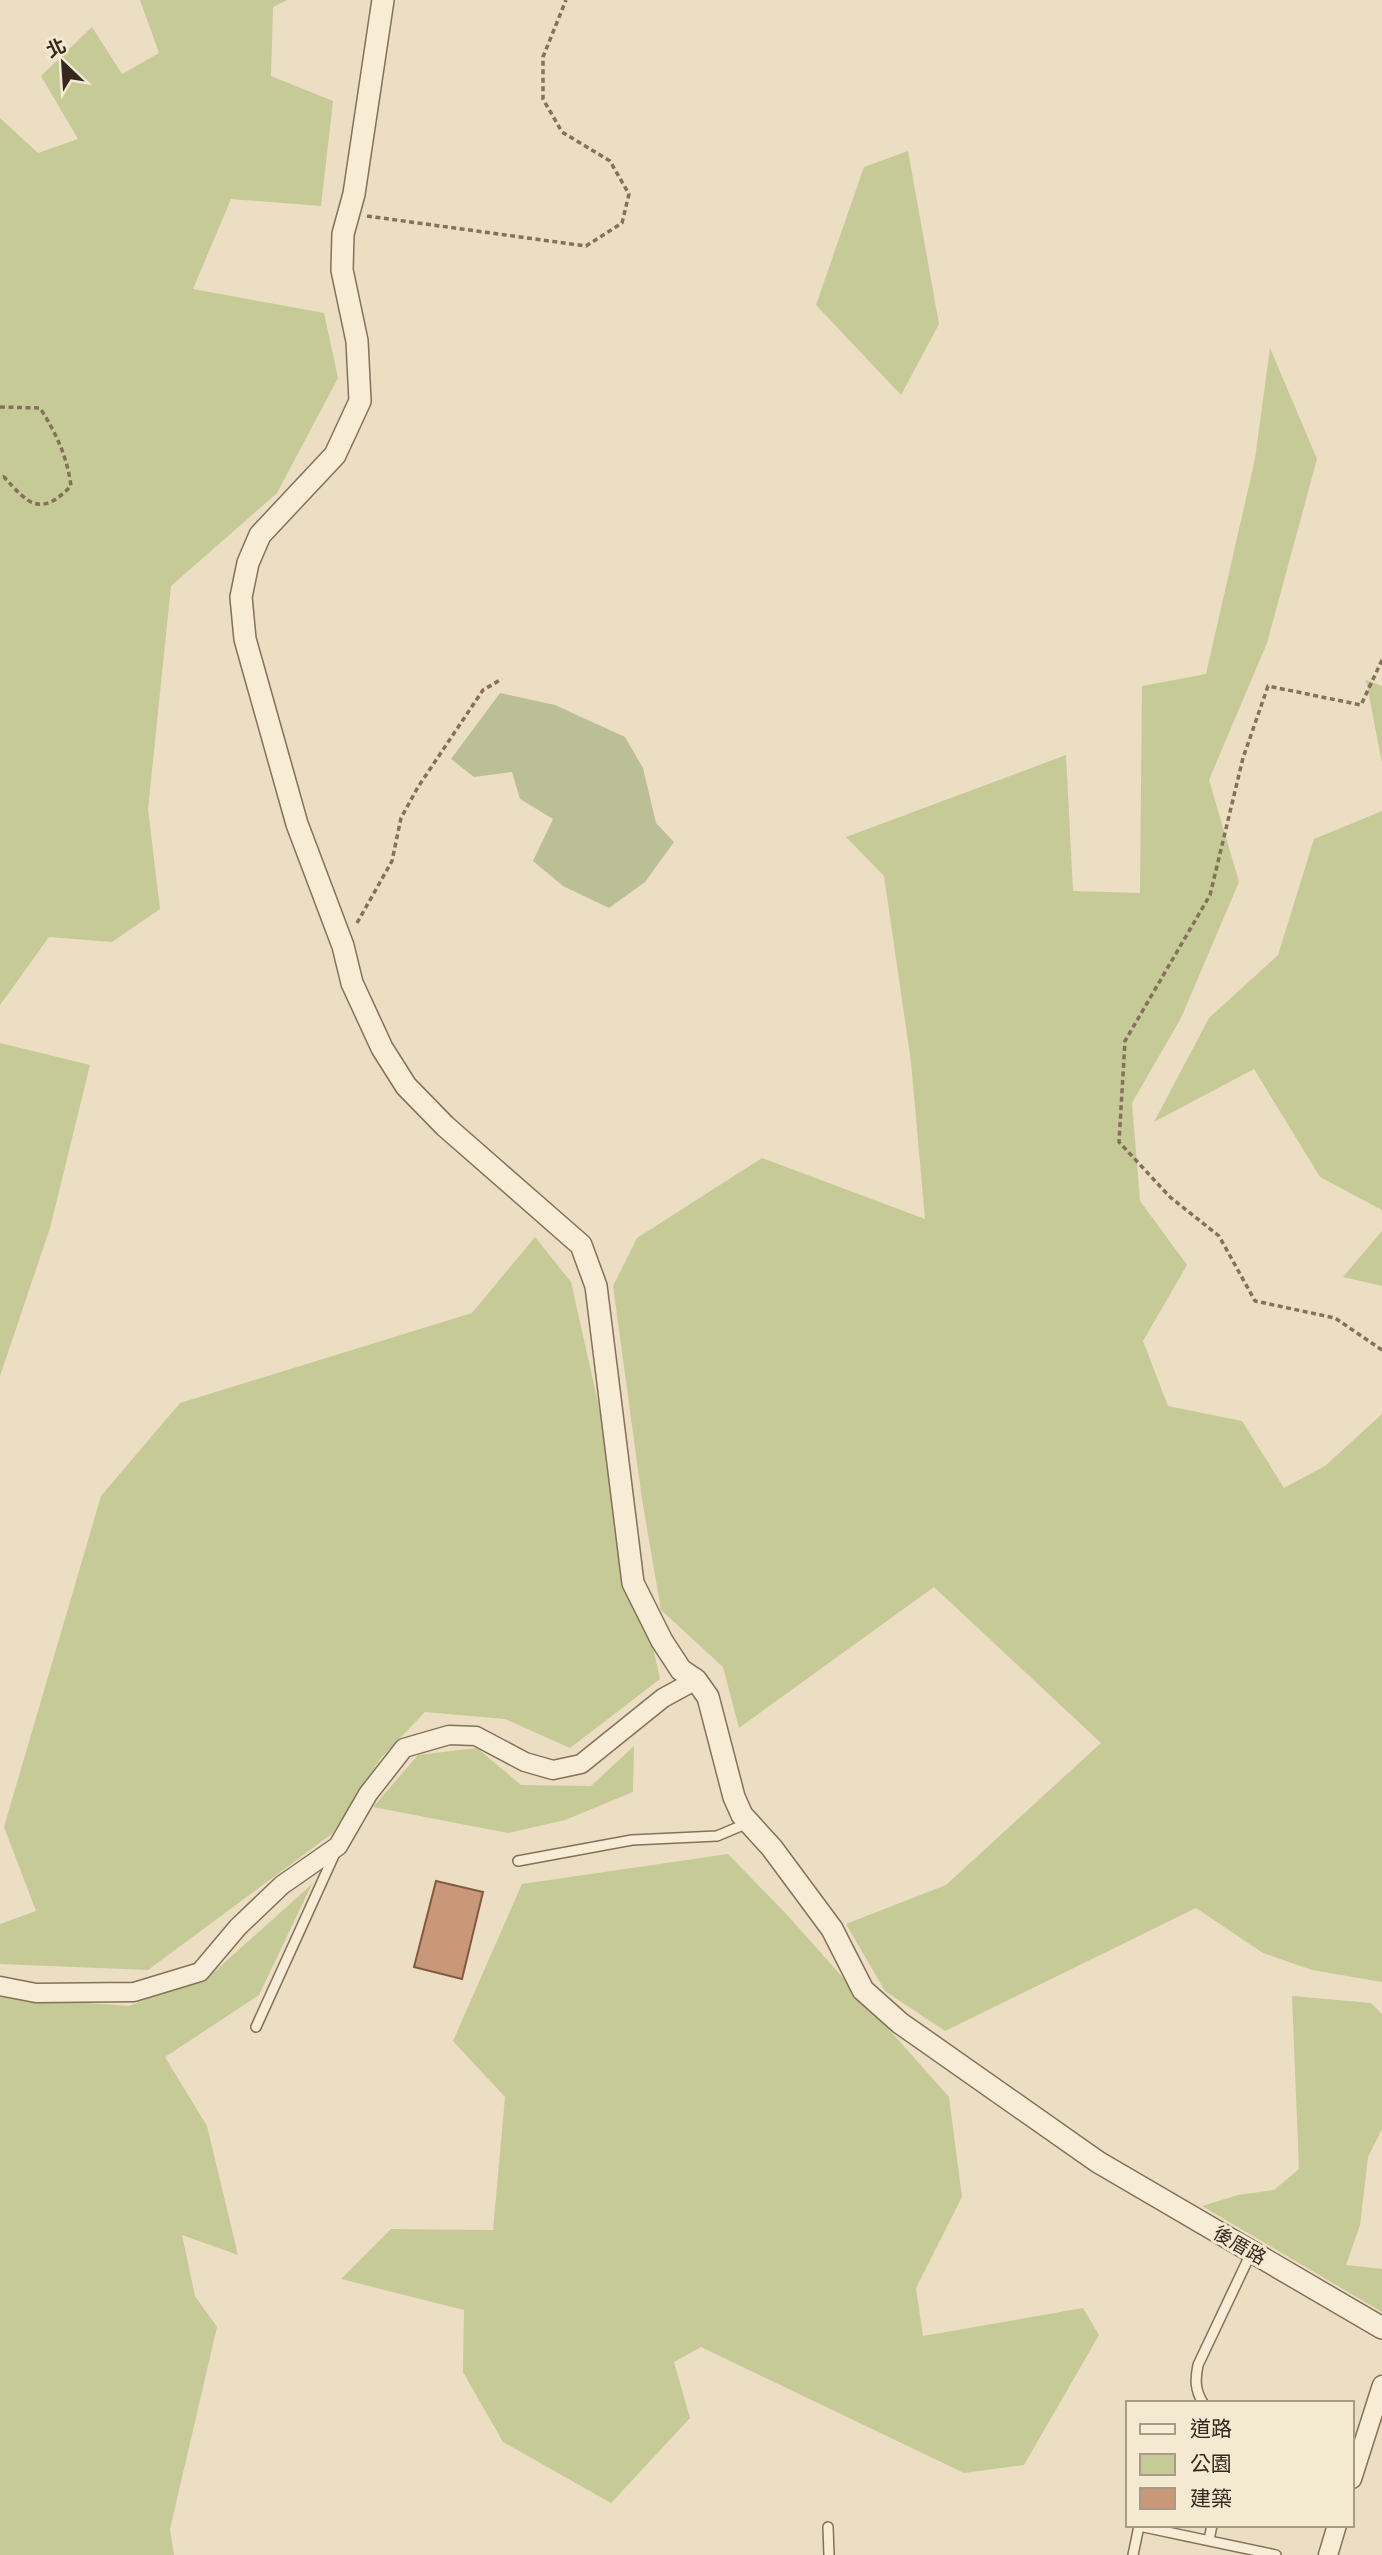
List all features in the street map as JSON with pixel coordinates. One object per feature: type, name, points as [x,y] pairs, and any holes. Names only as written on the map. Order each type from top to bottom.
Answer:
[{"type":"street","name":"後厝路","points":[[383,0],[349,214],[343,234],[342,270],[357,341],[360,401],[335,455],[260,535],[248,563],[241,597],[245,639],[297,824],[343,946],[352,983],[382,1048],[406,1086],[445,1126],[581,1245],[596,1286],[633,1583],[662,1641],[681,1670],[696,1680],[708,1697],[734,1797],[749,1823],[772,1848],[832,1929],[863,1990],[900,2023],[1098,2162],[1382,2328]]},
{"type":"street","points":[[0,1986],[36,1993],[134,1992],[200,1972],[238,1927],[282,1885],[338,1846],[368,1794],[404,1748],[449,1735],[476,1735],[525,1762],[553,1770],[581,1764],[663,1698],[696,1680]]},
{"type":"street","points":[[1354,2473],[1382,2385]]},
{"type":"street","points":[[1328,2555],[1337,2527]]},
{"type":"lane","points":[[518,1861],[632,1840],[717,1836],[749,1823]]},
{"type":"lane","points":[[256,2027],[338,1846]]},
{"type":"lane","points":[[1202,2401],[1197,2393],[1195,2379],[1198,2365],[1252,2251]]},
{"type":"lane","points":[[828,2527],[829,2555]]},
{"type":"lane","points":[[1133,2555],[1139,2527]]},
{"type":"lane","points":[[1144,2527],[1276,2555]]},
{"type":"lane","points":[[1209,2540],[1212,2527]]},
{"type":"path","points":[[349,214],[586,246],[622,222],[629,194],[610,161],[562,131],[544,99],[543,57],[566,0]]},
{"type":"path","points":[[0,407],[40,408],[57,435],[68,465],[71,486],[55,502],[42,504],[27,501],[4,477],[0,478]]},
{"type":"path","points":[[1382,660],[1361,705],[1268,686],[1243,758],[1210,895],[1125,1041],[1119,1142],[1170,1197],[1219,1236],[1255,1301],[1335,1318],[1382,1350]]},
{"type":"path","points":[[343,946],[393,861],[401,818],[418,787],[483,690],[502,679]]},
{"type":"green space","points":[[140,0],[287,0],[273,7],[271,76],[333,101],[321,206],[231,199],[193,289],[324,313],[338,378],[277,493],[171,586],[148,809],[160,909],[112,942],[49,937],[0,1005],[0,118],[38,153],[78,139],[41,76],[92,27],[122,74],[159,53]]},
{"type":"green space","points":[[908,151],[939,324],[901,395],[816,305],[864,167]]},
{"type":"green space","points":[[1270,348],[1317,459],[1267,643],[1209,780],[1239,882],[1181,1018],[1132,1103],[1140,1201],[1187,1265],[1143,1341],[1168,1406],[1242,1421],[1284,1488],[1325,1466],[1382,1414],[1382,1982],[1312,1970],[1263,1953],[1196,1908],[945,2031],[885,1991],[846,1924],[946,1885],[1101,1743],[934,1587],[739,1728],[723,1667],[661,1610],[642,1499],[613,1286],[637,1238],[762,1158],[925,1219],[911,1062],[884,876],[846,837],[1066,755],[1073,891],[1140,893],[1142,686],[1206,674],[1255,459]]},
{"type":"green space","points":[[1366,680],[1382,686],[1382,763]]},
{"type":"green space","points":[[500,693],[555,705],[625,737],[643,768],[656,823],[674,842],[645,882],[609,908],[563,886],[533,861],[553,819],[520,799],[512,772],[474,777],[451,759]]},
{"type":"green space","points":[[1382,811],[1382,1210],[1320,1177],[1254,1069],[1154,1122],[1209,1018],[1278,955],[1314,839]]},
{"type":"green space","points":[[0,1043],[90,1065],[50,1228],[0,1376]]},
{"type":"green space","points":[[1382,1231],[1382,1286],[1343,1277]]},
{"type":"green space","points":[[535,1237],[571,1282],[660,1679],[570,1748],[505,1719],[425,1712],[380,1759],[333,1833],[148,1970],[0,1964],[0,1924],[36,1911],[4,1827],[101,1496],[180,1403],[472,1313]]},
{"type":"green space","points":[[634,1746],[633,1792],[565,1820],[508,1833],[373,1807],[418,1755],[477,1748],[521,1785],[591,1786]]},
{"type":"green space","points":[[728,1854],[789,1917],[949,2097],[962,2197],[916,2288],[923,2336],[1083,2308],[1099,2335],[1024,2465],[964,2473],[701,2347],[674,2362],[690,2418],[611,2503],[503,2442],[463,2372],[464,2310],[341,2279],[391,2229],[493,2230],[505,2097],[453,2041],[522,1884]]},
{"type":"green space","points":[[312,1884],[259,1995],[165,2057],[207,2126],[238,2255],[182,2235],[195,2296],[217,2327],[170,2529],[174,2555],[0,2555],[0,1997],[129,2006],[213,1973]]},
{"type":"green space","points":[[1292,1996],[1371,2003],[1382,2014],[1382,2129],[1368,2157],[1360,2225],[1346,2265],[1382,2269],[1382,2312],[1202,2206],[1238,2195],[1274,2190],[1299,2169]]},
{"type":"building","points":[[436,1881],[483,1892],[462,1979],[414,1967]]}]
